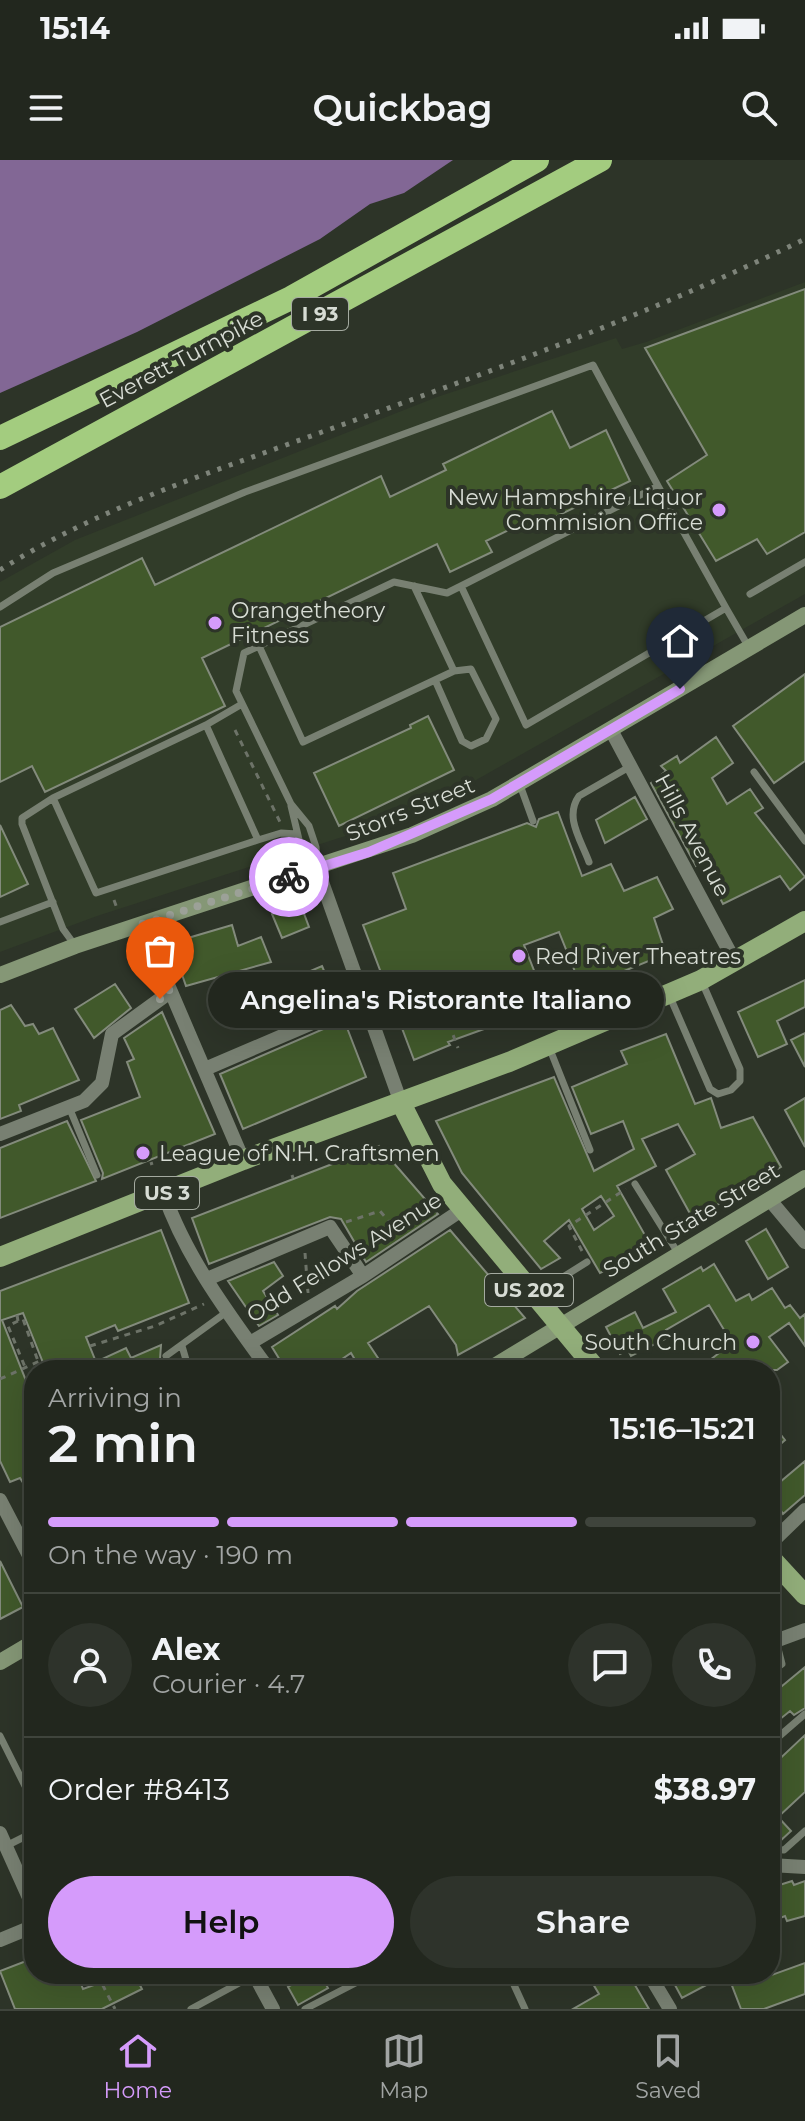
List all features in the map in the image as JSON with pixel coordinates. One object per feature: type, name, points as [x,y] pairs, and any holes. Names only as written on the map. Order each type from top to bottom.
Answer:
[{"type":"highway","name":"Everett Turnpike","points":[[0,438],[291,298],[537,160]]},
{"type":"highway","name":"Everett Turnpike","points":[[0,485],[600,160]]},
{"type":"main road","name":"US 3","points":[[0,1257],[243,1160],[549,1045],[669,995],[803,928]]},
{"type":"main road","name":"US 202","points":[[401,1103],[426,1157],[463,1209],[589,1360]]},
{"type":"main road","points":[[780,1568],[805,1595]]},
{"type":"street","name":"Storrs Street","points":[[0,975],[75,946],[412,835],[519,783],[805,615]]},
{"type":"street","name":"Hills Avenue","points":[[611,730],[735,962]]},
{"type":"street","points":[[317,868],[401,1103]]},
{"type":"street","points":[[142,924],[243,1160]]},
{"type":"street","points":[[0,1134],[84,1101],[102,1083],[112,1034],[170,992]]},
{"type":"street","points":[[205,1069],[366,1000]]},
{"type":"street","name":"South State Street","points":[[504,1360],[805,1178]]},
{"type":"street","points":[[164,1194],[172,1216],[207,1279],[262,1360]]},
{"type":"street","points":[[769,1199],[805,1242]]},
{"type":"street","name":"Odd Fellows Avenue","points":[[250,1343],[363,1276],[463,1209]]},
{"type":"street","points":[[207,1279],[330,1227],[363,1276]]},
{"type":"street","points":[[0,1500],[24,1546]]},
{"type":"street","points":[[780,1534],[805,1510]]},
{"type":"street","points":[[780,1639],[805,1630]]},
{"type":"street","points":[[0,1662],[24,1648]]},
{"type":"street","points":[[3,1840],[24,1887]]},
{"type":"street","points":[[780,1866],[805,1867]]},
{"type":"street","points":[[0,1940],[24,1930]]},
{"type":"street","points":[[259,1984],[273,2009]]},
{"type":"street","points":[[655,1984],[670,2009]]},
{"type":"lane","points":[[0,607],[53,573],[245,492],[593,365],[749,648]]},
{"type":"lane","points":[[317,868],[316,847],[309,826],[291,804],[236,691],[244,653],[394,582],[447,593],[658,486]]},
{"type":"lane","points":[[750,594],[805,562]]},
{"type":"lane","points":[[414,586],[454,671]]},
{"type":"lane","points":[[461,586],[526,725],[726,608]]},
{"type":"lane","points":[[259,646],[303,742],[454,671],[471,669],[496,719],[486,739],[471,746],[462,741],[435,680]]},
{"type":"lane","points":[[75,946],[63,929],[22,818],[53,798],[206,725],[242,704]]},
{"type":"lane","points":[[206,725],[258,840]]},
{"type":"lane","points":[[589,862],[572,817],[573,804],[579,796],[631,766]]},
{"type":"lane","points":[[754,772],[805,841]]},
{"type":"lane","points":[[519,783],[533,821]]},
{"type":"lane","points":[[53,798],[96,893],[281,833],[297,834]]},
{"type":"lane","points":[[291,804],[302,852],[317,868]]},
{"type":"lane","points":[[0,922],[53,902]]},
{"type":"lane","points":[[669,995],[710,1089],[718,1094],[731,1090],[740,1081],[740,1069],[701,980]]},
{"type":"lane","points":[[549,1045],[590,1150]]},
{"type":"lane","points":[[69,1107],[97,1175]]},
{"type":"lane","points":[[635,1184],[678,1253]]},
{"type":"lane","points":[[534,1296],[587,1262]]},
{"type":"lane","points":[[166,1356],[228,1311]]},
{"type":"lane","points":[[182,1346],[186,1360]]},
{"type":"lane","points":[[780,1736],[805,1714]]},
{"type":"lane","points":[[0,1736],[24,1784]]},
{"type":"lane","points":[[780,1850],[784,1850],[805,1831]]},
{"type":"lane","points":[[3,1840],[24,1835]]},
{"type":"lane","points":[[191,2009],[236,1984]]},
{"type":"lane","points":[[305,2009],[354,1984]]},
{"type":"lane","points":[[514,1984],[525,2009]]},
{"type":"path","points":[[235,730],[280,822]]},
{"type":"path","points":[[432,979],[458,1048]]},
{"type":"path","points":[[587,1262],[569,1226],[635,1184]]},
{"type":"path","points":[[330,1227],[380,1211],[409,1245]]},
{"type":"path","points":[[301,1239],[309,1274],[307,1308]]},
{"type":"path","points":[[90,1346],[155,1326],[208,1303]]},
{"type":"path","points":[[17,1315],[18,1321]]},
{"type":"path","points":[[24,1365],[8,1326],[23,1319],[40,1360]]},
{"type":"path","points":[[0,1379],[24,1367]]},
{"type":"path","points":[[102,1984],[115,2009]]},
{"type":"shaded area","points":[[0,160],[453,160],[404,193],[370,204],[320,239],[137,332],[0,393]]},
{"type":"shaded area","points":[[805,282],[805,594],[469,784],[370,828],[97,916],[0,952],[0,582],[75,540],[437,397],[616,338],[622,349],[646,342]]},
{"type":"building","points":[[805,289],[805,532],[767,554],[757,539],[716,561],[667,481],[707,455],[645,348]]},
{"type":"building","points":[[552,411],[570,448],[606,430],[630,481],[528,530],[525,522],[486,541],[492,552],[450,572],[437,544],[202,658],[225,706],[45,792],[32,766],[0,782],[0,627],[142,558],[155,585],[381,476],[390,497],[446,470],[443,464]]},
{"type":"building","points":[[805,674],[805,761],[774,783],[733,726]]},
{"type":"building","points":[[428,716],[454,770],[339,826],[314,773],[411,728],[410,725]]},
{"type":"building","points":[[716,737],[733,763],[712,778],[727,804],[750,789],[763,808],[755,813],[805,877],[790,890],[780,876],[723,904],[702,863],[696,866],[651,783],[666,771],[661,766],[677,756],[680,763]]},
{"type":"building","points":[[635,797],[647,819],[605,843],[596,820]]},
{"type":"building","points":[[558,812],[582,876],[611,864],[624,891],[657,877],[673,909],[654,918],[666,954],[585,987],[580,984],[559,932],[524,945],[537,978],[541,999],[534,1011],[448,1042],[450,1045],[414,1060],[363,925],[406,909],[393,873],[527,823],[536,827],[539,819]]},
{"type":"building","points":[[0,825],[28,884],[0,897]]},
{"type":"building","points":[[300,903],[309,927],[282,938],[272,914]]},
{"type":"building","points":[[232,925],[238,946],[261,937],[271,962],[186,986],[171,943]]},
{"type":"building","points":[[322,966],[337,1002],[302,1017],[287,981]]},
{"type":"building","points":[[805,980],[805,1007],[777,1021],[787,1044],[758,1057],[738,1012]]},
{"type":"building","points":[[115,984],[131,1008],[94,1038],[75,1009]]},
{"type":"building","points":[[11,1005],[25,1026],[33,1024],[39,1034],[53,1028],[79,1080],[19,1105],[21,1111],[0,1119],[0,1010]]},
{"type":"building","points":[[162,1012],[215,1134],[102,1179],[103,1173],[81,1120],[140,1097],[127,1062],[134,1059],[124,1038]]},
{"type":"building","points":[[344,1020],[366,1077],[243,1129],[220,1074]]},
{"type":"building","points":[[805,1033],[805,1067],[791,1040]]},
{"type":"building","points":[[666,1034],[695,1104],[711,1098],[721,1128],[753,1117],[781,1167],[693,1219],[666,1170],[695,1154],[678,1124],[642,1139],[656,1166],[617,1186],[650,1244],[647,1251],[600,1273],[569,1220],[544,1241],[560,1258],[541,1269],[462,1173],[436,1121],[554,1077],[594,1171],[634,1149],[623,1121],[591,1134],[572,1087],[627,1064],[621,1051]],"holes":[[[601,1196],[614,1216],[594,1230],[582,1209]]]},
{"type":"building","points":[[805,1098],[805,1147],[785,1110]]},
{"type":"building","points":[[67,1121],[96,1181],[0,1218],[0,1148]]},
{"type":"building","points":[[379,1146],[438,1214],[366,1262],[341,1219],[330,1217],[209,1264],[192,1218]]},
{"type":"building","points":[[766,1229],[788,1267],[768,1279],[746,1241]]},
{"type":"building","points":[[161,1230],[189,1303],[118,1331],[115,1325],[86,1337],[95,1360],[42,1360],[23,1313],[2,1320],[24,1376],[24,1484],[20,1478],[10,1482],[0,1461],[0,1291]]},
{"type":"building","points":[[450,1230],[525,1318],[458,1355],[456,1345],[429,1306],[368,1343],[379,1360],[355,1360],[351,1353],[341,1360],[280,1360],[272,1347],[335,1306],[337,1309],[357,1291]]},
{"type":"building","points":[[274,1262],[283,1276],[263,1291],[278,1315],[259,1326],[228,1281]]},
{"type":"building","points":[[714,1264],[736,1301],[749,1294],[752,1300],[772,1288],[785,1308],[790,1305],[800,1318],[805,1314],[805,1346],[789,1323],[769,1337],[788,1362],[780,1368],[780,1360],[710,1360],[732,1343],[709,1305],[666,1330],[669,1337],[631,1356],[628,1350],[620,1354],[606,1327],[635,1312],[643,1328],[676,1312],[663,1289],[701,1267],[703,1271]]},
{"type":"building","points":[[161,1345],[160,1359],[163,1360],[100,1360],[126,1348],[131,1358]]},
{"type":"building","points":[[805,1461],[805,1495],[783,1514],[780,1509],[780,1482]]},
{"type":"building","points":[[0,1561],[23,1607],[0,1619]]},
{"type":"building","points":[[805,1667],[805,1708],[794,1715],[790,1711],[780,1719],[780,1688]]},
{"type":"building","points":[[805,1735],[805,1792],[780,1815],[780,1759]]},
{"type":"building","points":[[780,1819],[791,1831],[780,1841]]},
{"type":"building","points":[[805,1881],[805,1916],[787,1921],[785,1916],[780,1918],[780,1885]]},
{"type":"building","points":[[24,1962],[24,1984],[81,1984],[83,1989],[97,1984],[139,1984],[142,1989],[102,2009],[15,2009],[0,1971]]},
{"type":"building","points":[[805,1963],[805,1994],[764,2009],[741,2009],[731,1984],[780,1984],[780,1972]]},
{"type":"building","points":[[293,1984],[326,1984],[328,1988],[298,2005],[288,1987]]},
{"type":"building","points":[[593,1984],[634,1984],[649,2009],[573,2009],[599,1994]]},
{"type":"building","points":[[674,1984],[708,1984],[682,1998]]},
{"type":"railway","points":[[0,570],[77,527],[157,492],[566,342],[687,293],[805,239]]},
{"type":"way so far","points":[[160,999],[170,992],[142,924],[289,877]]},
{"type":"place","name":"New Hampshire Liquor Commision Office","points":[[719,510]]},
{"type":"place","name":"Orangetheory Fitness","points":[[215,623]]},
{"type":"place","name":"Red River Theatres","points":[[519,956]]},
{"type":"place","name":"Angelina's Ristorante Italiano","points":[[160,999]]},
{"type":"place","name":"League of N.H. Craftsmen","points":[[143,1153]]},
{"type":"place","name":"South Church","points":[[753,1342]]},
{"type":"route","points":[[289,877],[369,852],[492,799],[680,689]]}]
